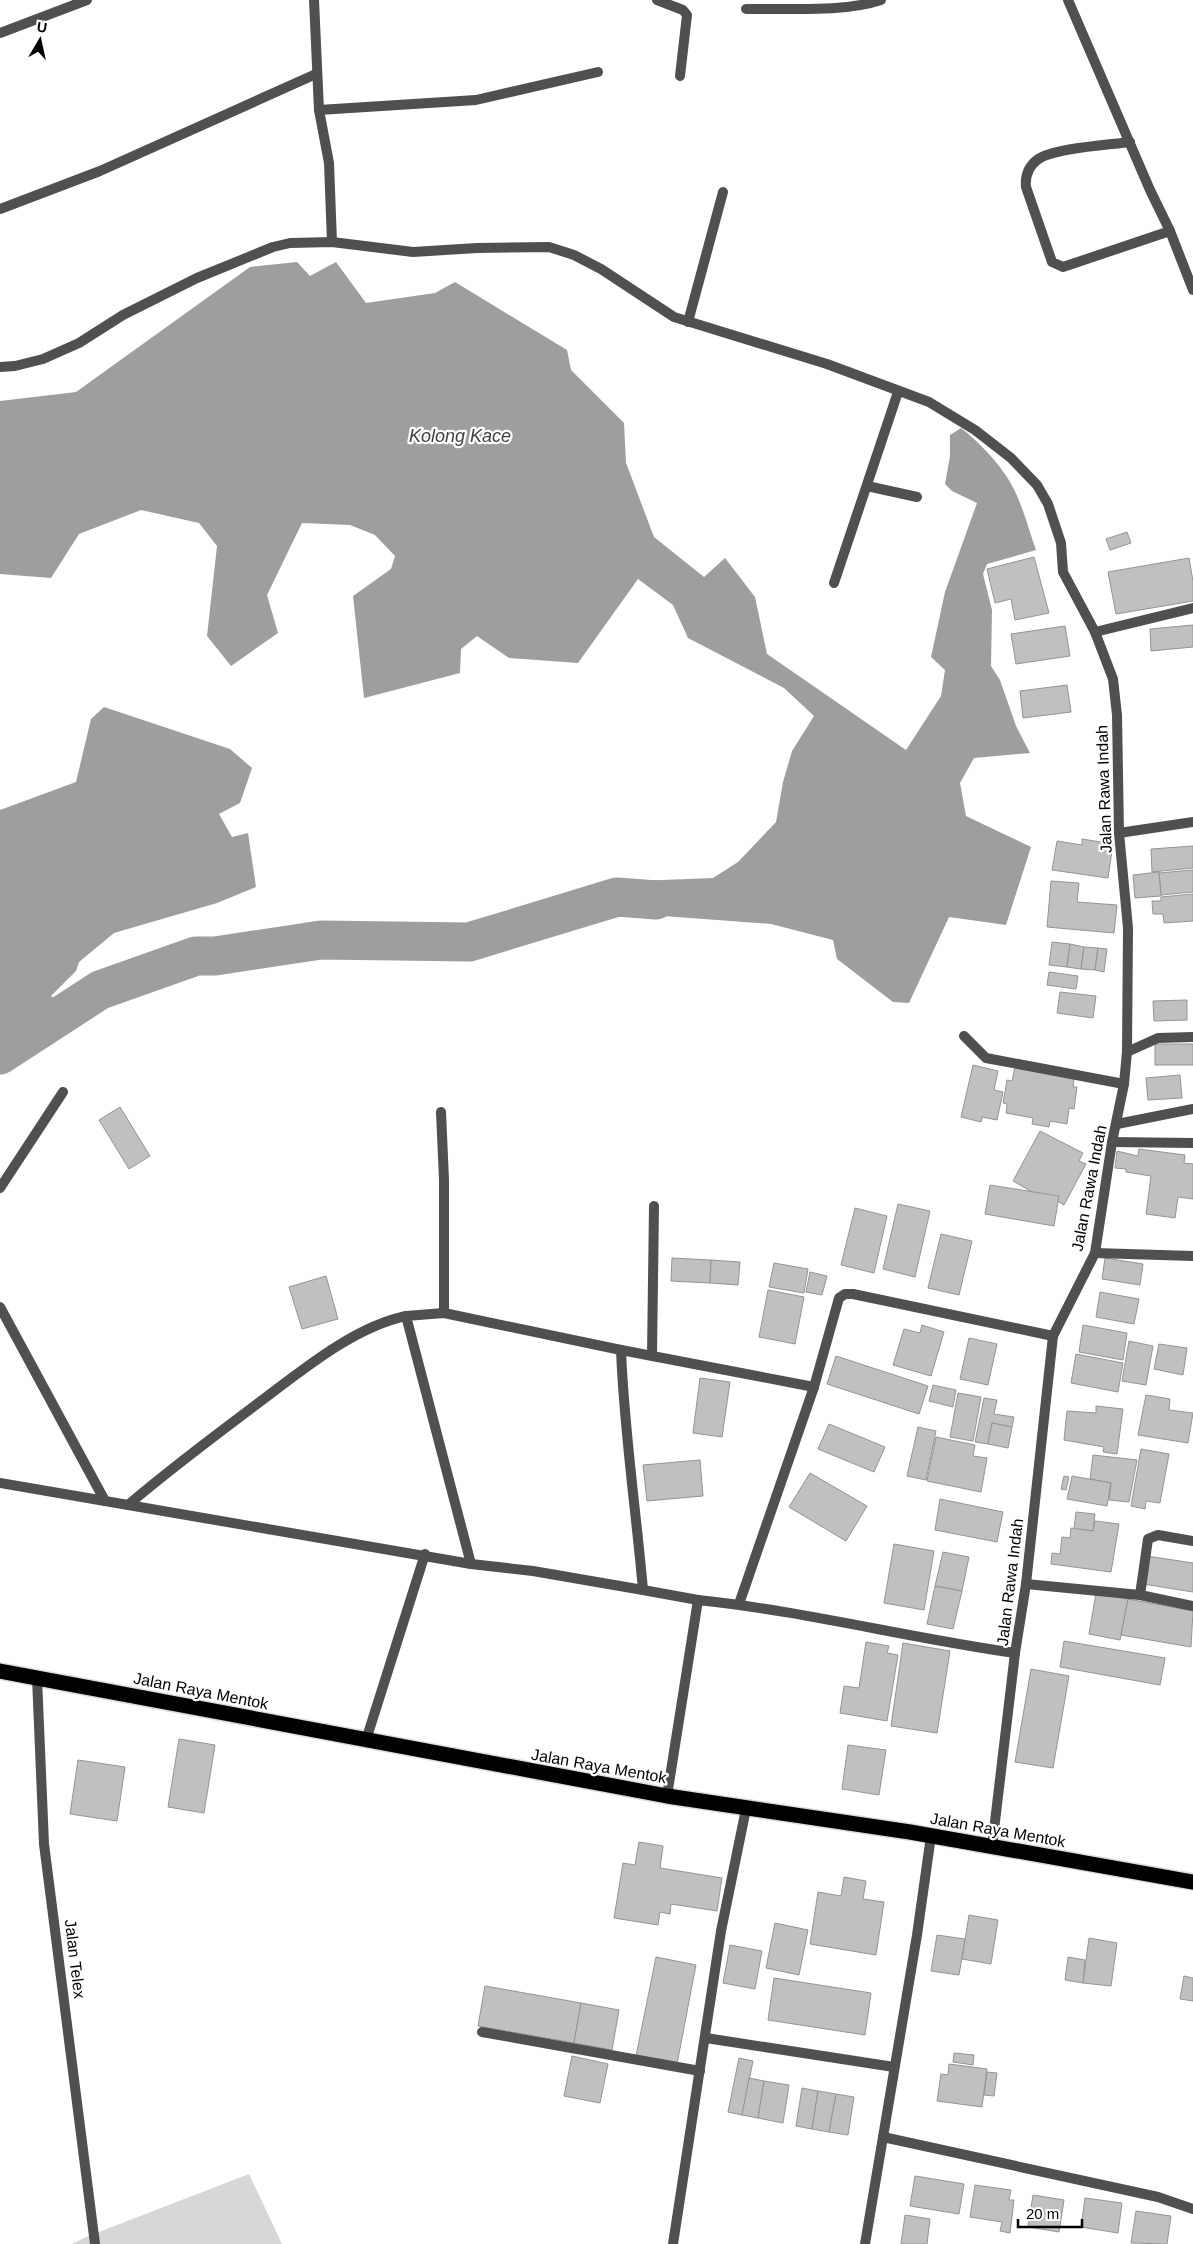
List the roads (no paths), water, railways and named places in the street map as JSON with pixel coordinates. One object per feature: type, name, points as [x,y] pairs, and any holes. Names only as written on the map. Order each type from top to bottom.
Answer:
[{"type":"highway","name":"Jalan Raya Mentok","points":[[0,1671],[667,1796],[931,1836],[1193,1882]]},
{"type":"street","points":[[0,33],[87,0]]},
{"type":"street","points":[[314,0],[316,74],[319,110],[329,163],[332,242]]},
{"type":"street","points":[[657,0],[683,10],[688,15],[680,76]]},
{"type":"street","points":[[746,9],[867,5],[881,0]]},
{"type":"street","points":[[1068,0],[1150,190],[1170,231],[1193,290]]},
{"type":"street","points":[[319,110],[476,100],[598,72]]},
{"type":"street","points":[[0,209],[100,171],[316,74]]},
{"type":"street","points":[[1130,142],[1052,153],[1038,159],[1030,168],[1025,178],[1026,187],[1052,262],[1063,267],[1170,231]]},
{"type":"street","points":[[688,322],[723,192]]},
{"type":"street","name":"Jalan Rawa Indah","points":[[0,367],[15,366],[43,359],[80,343],[123,315],[197,278],[273,247],[290,243],[332,242],[413,252],[476,248],[548,247],[574,255],[602,270],[674,317],[827,364],[929,402],[975,430],[1012,458],[1030,476],[1048,504],[1061,543],[1063,572],[1095,632],[1113,679],[1117,715],[1119,833],[1128,928],[1127,1052],[1124,1084],[1112,1142],[1095,1252],[1053,1336],[1026,1584],[992,1847]]},
{"type":"street","points":[[834,583],[898,392]]},
{"type":"street","points":[[867,486],[917,497]]},
{"type":"street","points":[[1095,632],[1193,608]]},
{"type":"street","points":[[1119,833],[1193,822]]},
{"type":"street","points":[[964,1036],[986,1058],[1124,1084]]},
{"type":"street","points":[[1127,1052],[1158,1038],[1193,1036]]},
{"type":"street","points":[[0,1188],[63,1092]]},
{"type":"street","points":[[1117,1124],[1193,1109]]},
{"type":"street","points":[[441,1112],[444,1180],[444,1313]]},
{"type":"street","points":[[1112,1142],[1193,1143]]},
{"type":"street","points":[[652,1356],[654,1206]]},
{"type":"street","points":[[1095,1252],[1193,1256]]},
{"type":"street","points":[[739,1604],[814,1387],[839,1298],[845,1294],[853,1294],[1053,1336]]},
{"type":"street","points":[[0,1307],[105,1501]]},
{"type":"street","points":[[128,1505],[165,1473],[313,1362],[370,1328],[391,1319],[406,1316],[444,1313],[621,1350],[814,1387]]},
{"type":"street","points":[[406,1316],[471,1564]]},
{"type":"street","points":[[621,1350],[622,1391],[635,1495],[643,1590]]},
{"type":"street","points":[[0,1483],[425,1554],[471,1564],[534,1571],[698,1600],[739,1604],[1016,1653]]},
{"type":"street","points":[[1140,1595],[1148,1539],[1158,1535],[1193,1541]]},
{"type":"street","points":[[366,1740],[425,1554]]},
{"type":"street","points":[[1026,1584],[1140,1595],[1193,1606]]},
{"type":"street","points":[[667,1796],[698,1600]]},
{"type":"street","name":"Jalan Telex","points":[[38,1678],[44,1844],[95,2244]]},
{"type":"street","points":[[673,2244],[721,1931],[746,1809]]},
{"type":"street","points":[[865,2244],[917,1935],[931,1836]]},
{"type":"street","points":[[482,2032],[700,2071]]},
{"type":"street","points":[[706,2038],[894,2067]]},
{"type":"street","points":[[883,2137],[1158,2197],[1193,2209]]},
{"type":"water","name":"Kolong Kace","points":[[297,262],[310,276],[336,262],[366,303],[435,293],[455,282],[567,350],[571,370],[624,423],[626,463],[654,537],[704,577],[725,558],[755,597],[767,654],[906,750],[941,696],[945,670],[931,657],[945,592],[977,503],[952,491],[945,484],[950,456],[950,435],[961,428],[975,440],[994,460],[1010,482],[1036,550],[987,564],[983,574],[992,610],[991,666],[1000,680],[1016,726],[1030,753],[974,758],[960,783],[966,816],[1031,847],[1006,925],[949,917],[909,1003],[893,1002],[837,959],[833,940],[771,924],[610,912],[595,885],[612,882],[713,878],[738,862],[776,822],[783,782],[792,751],[814,716],[784,688],[688,638],[673,605],[638,579],[578,663],[509,658],[477,636],[461,649],[460,673],[364,698],[353,596],[391,569],[395,556],[375,535],[350,525],[302,523],[267,595],[278,633],[231,666],[207,636],[217,546],[199,523],[141,510],[79,534],[51,578],[0,574],[0,401],[76,392],[250,267]]},
{"type":"water","points":[[104,707],[230,749],[252,768],[240,803],[219,814],[232,837],[248,833],[256,887],[217,903],[114,933],[79,962],[76,971],[51,996],[60,1004],[87,981],[108,995],[18,1054],[0,1071],[0,810],[76,782],[91,719]]},
{"type":"waterway","points":[[0,1055],[100,990],[196,956],[215,956],[321,940],[469,942],[617,897],[656,900]]}]
